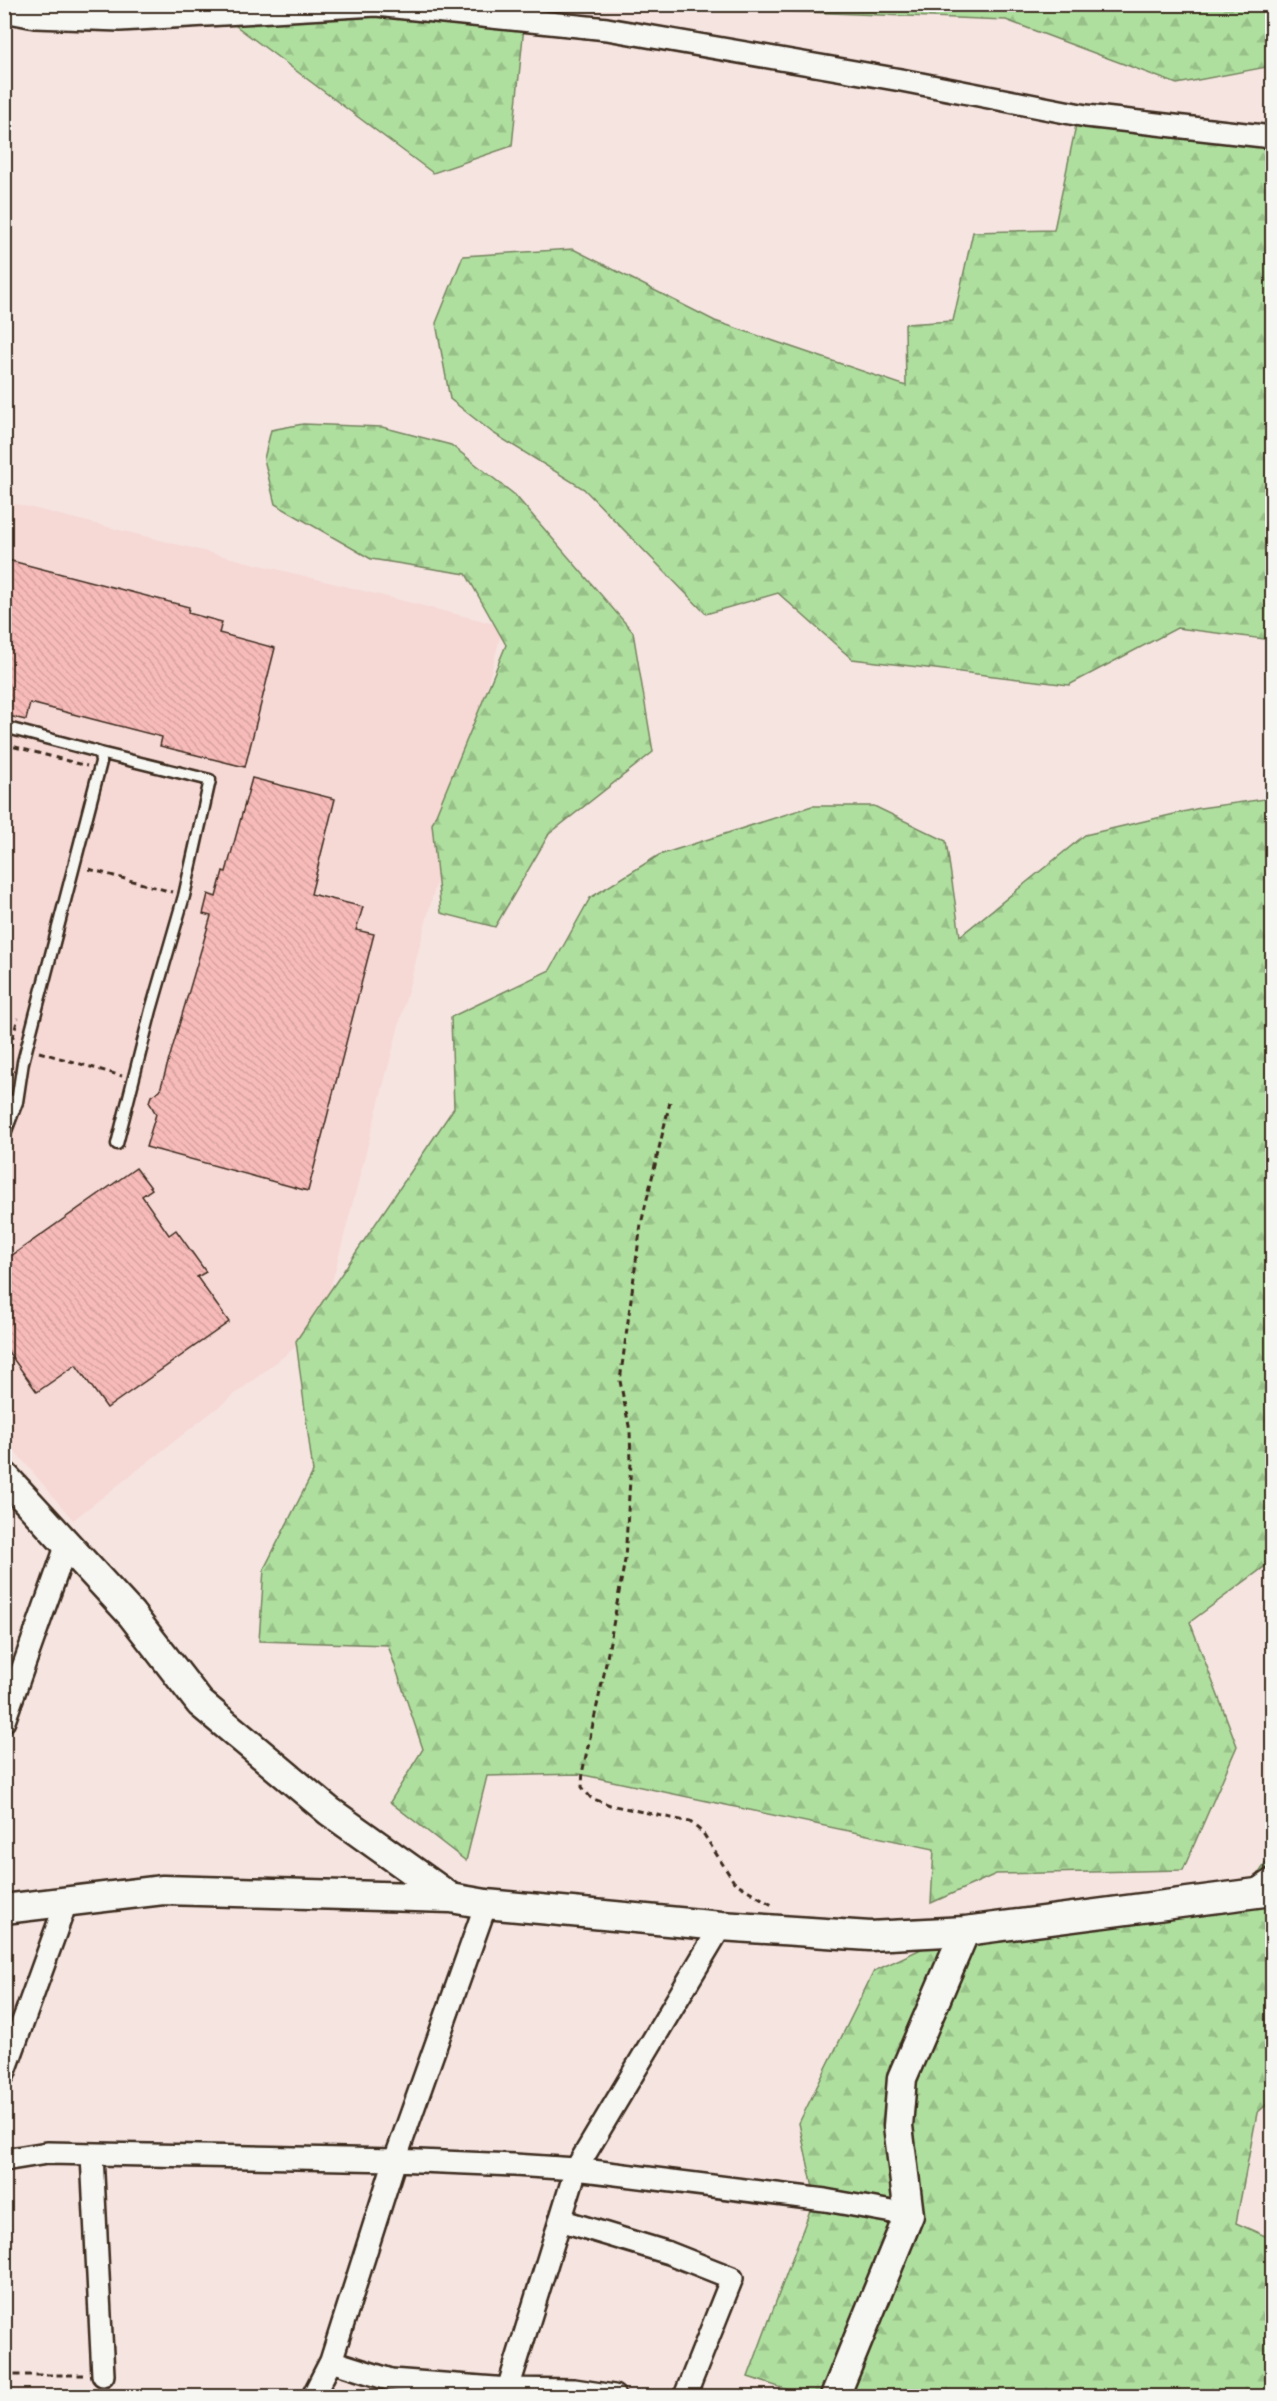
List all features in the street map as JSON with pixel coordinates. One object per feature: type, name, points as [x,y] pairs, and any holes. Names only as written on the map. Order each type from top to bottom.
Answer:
[{"type":"street","points":[[4,11],[35,17],[120,20],[376,5],[607,29],[901,80],[1086,116],[1272,137]]},
{"type":"street","points":[[4,1476],[131,1614],[200,1703],[329,1811],[451,1898]]},
{"type":"street","points":[[4,1721],[67,1544]]},
{"type":"street","points":[[4,1910],[163,1890],[451,1898],[486,1904],[721,1926],[870,1936],[965,1931],[1272,1890]]},
{"type":"street","points":[[4,2074],[66,1903]]},
{"type":"street","points":[[313,2397],[331,2361],[395,2160],[486,1904]]},
{"type":"street","points":[[508,2389],[576,2169],[721,1926]]},
{"type":"street","points":[[835,2397],[909,2215],[898,2126],[902,2078],[965,1931]]},
{"type":"street","points":[[4,2160],[47,2153],[395,2160],[576,2169],[825,2200],[909,2215]]},
{"type":"street","points":[[92,2155],[103,2375]]},
{"type":"street","points":[[561,2220],[669,2253],[732,2278],[685,2397]]},
{"type":"street","points":[[331,2361],[389,2388],[574,2390],[614,2397]]},
{"type":"lane","points":[[4,728],[210,780],[184,896],[151,1010],[117,1144]]},
{"type":"lane","points":[[4,1136],[17,1102],[27,1048],[101,762],[100,753]]},
{"type":"lane","points":[[4,1099],[17,1102]]},
{"type":"lane","points":[[1240,1895],[1272,1873]]},
{"type":"path","points":[[4,744],[87,766]]},
{"type":"path","points":[[74,865],[184,896]]},
{"type":"path","points":[[10,1044],[134,1080]]},
{"type":"path","points":[[670,1102],[641,1224],[620,1382],[630,1431],[625,1560],[604,1674],[583,1769],[582,1787],[591,1798],[610,1806],[690,1822],[703,1833],[734,1882],[778,1909],[789,1931]]},
{"type":"path","points":[[4,2375],[103,2375]]},
{"type":"shaded area","points":[[4,501],[503,626],[320,1328],[73,1520],[5,1439]]},
{"type":"green space","points":[[208,5],[629,5],[526,6],[512,146],[433,173]]},
{"type":"green space","points":[[629,5],[1272,5],[1272,66],[1177,84],[1006,20]]},
{"type":"green space","points":[[1076,125],[1272,146],[1272,640],[1177,628],[1069,685],[852,659],[778,593],[706,614],[584,489],[493,433],[450,399],[436,323],[463,256],[573,249],[715,321],[906,386],[905,324],[953,321],[973,232],[1054,230]]},
{"type":"green space","points":[[303,424],[382,427],[451,445],[515,495],[633,632],[653,752],[549,834],[495,927],[441,913],[432,824],[506,645],[466,574],[371,559],[275,504],[264,459],[271,430]]},
{"type":"green space","points":[[1272,798],[1272,1561],[1190,1622],[1237,1746],[1183,1870],[996,1874],[931,1903],[934,1849],[579,1774],[487,1776],[466,1861],[390,1802],[423,1749],[388,1645],[259,1641],[264,1569],[313,1472],[296,1341],[454,1108],[451,1017],[550,970],[590,898],[659,855],[812,806],[874,806],[946,841],[960,936],[1085,835],[1200,808]]},
{"type":"green space","points":[[1272,1854],[1272,2100],[1257,2113],[1236,2223],[1272,2239],[1272,2396],[807,2396],[748,2377],[815,2197],[799,2123],[874,1971],[996,1914],[1240,1901]]},
{"type":"building","points":[[4,559],[189,607],[188,613],[222,622],[219,633],[275,648],[245,767],[160,746],[162,737],[30,703],[26,720],[4,715]]},
{"type":"building","points":[[252,778],[335,799],[311,894],[363,907],[356,930],[374,934],[308,1191],[146,1147],[156,1114],[149,1102],[151,1096],[160,1090],[211,916],[203,914],[208,894],[216,897],[223,871],[226,872]]},
{"type":"building","points":[[136,1168],[152,1189],[142,1196],[169,1235],[176,1230],[206,1272],[197,1277],[229,1322],[107,1408],[76,1365],[37,1392],[4,1346],[4,1261]]}]
